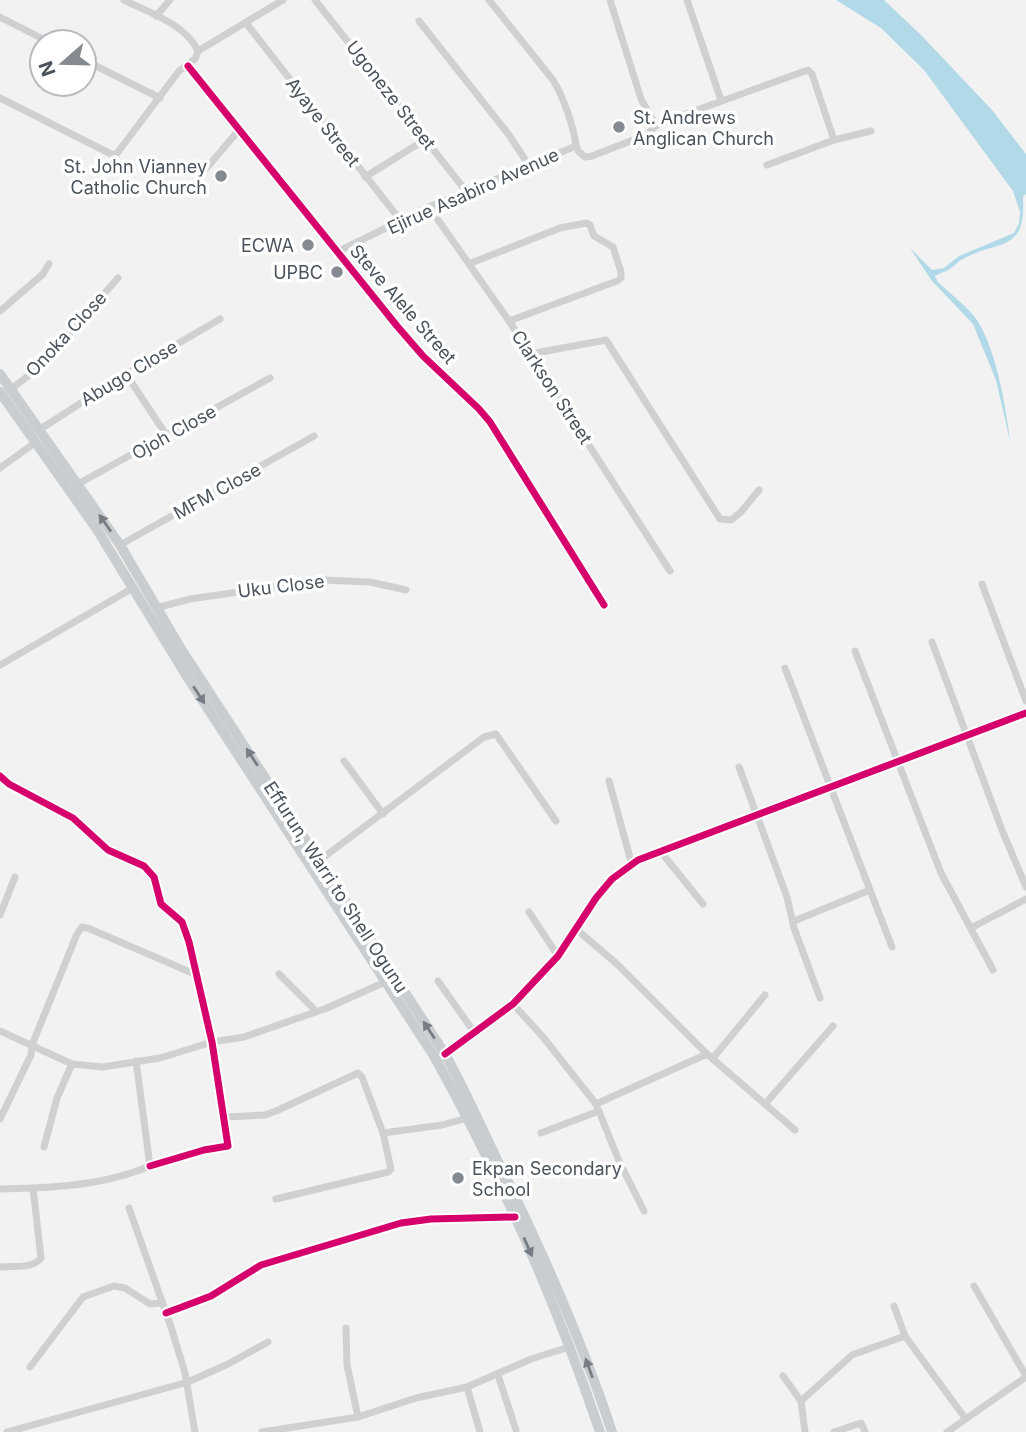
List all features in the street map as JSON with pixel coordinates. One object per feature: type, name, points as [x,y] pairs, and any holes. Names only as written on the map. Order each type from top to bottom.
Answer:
[{"type":"main road","name":"Effurun, Warri to Shell Ogunu","points":[[0,374],[120,545],[156,608],[445,1054],[534,1235],[576,1331],[612,1432]]},
{"type":"main road","name":"Effurun, Warri to Shell Ogunu","points":[[0,392],[134,588],[186,675],[434,1056],[514,1217],[569,1347],[600,1432]]},
{"type":"main road","points":[[292,840],[302,833]]},
{"type":"street","points":[[124,0],[175,27],[192,41],[198,51]]},
{"type":"street","points":[[156,16],[170,0]]},
{"type":"street","points":[[0,98],[115,156],[179,71],[195,59],[198,51],[283,0]]},
{"type":"street","name":"Ugoneze Street","points":[[316,0],[466,191]]},
{"type":"street","points":[[489,0],[560,91],[576,146]]},
{"type":"street","points":[[610,0],[641,99],[656,126]]},
{"type":"street","points":[[687,0],[721,100]]},
{"type":"street","points":[[0,17],[28,31]]},
{"type":"street","points":[[419,20],[509,135],[528,164]]},
{"type":"street","name":"Ayaye Street","points":[[246,23],[401,221]]},
{"type":"street","name":"Steve Alele Street","points":[[188,66],[423,356],[490,422],[604,605]]},
{"type":"street","points":[[98,67],[160,98]]},
{"type":"street","name":"Ejirue Asabiro Avenue","points":[[337,252],[429,207],[528,164],[576,146],[586,157],[592,156],[646,135],[656,126],[721,100],[808,70],[812,74],[834,140]]},
{"type":"street","points":[[205,171],[239,130]]},
{"type":"street","points":[[767,165],[834,140],[871,131]]},
{"type":"street","points":[[365,177],[418,144]]},
{"type":"street","name":"Clarkson Street","points":[[429,207],[471,263],[670,571]]},
{"type":"street","points":[[471,263],[559,228],[586,223],[590,225],[594,236],[613,247],[621,272],[618,281],[509,321]]},
{"type":"street","points":[[0,311],[43,274],[49,264]]},
{"type":"street","name":"Onoka Close","points":[[11,389],[40,367],[118,278]]},
{"type":"street","name":"Abugo Close","points":[[39,430],[220,319]]},
{"type":"street","points":[[530,354],[606,340],[720,519],[731,520],[759,490]]},
{"type":"street","points":[[127,374],[167,436]]},
{"type":"street","name":"Ojoh Close","points":[[78,484],[270,378]]},
{"type":"street","name":"MFM Close","points":[[120,545],[314,436]]},
{"type":"street","points":[[0,468],[36,442]]},
{"type":"street","name":"Uku Close","points":[[156,608],[190,599],[323,580],[370,582],[405,590]]},
{"type":"street","points":[[982,584],[1026,701]]},
{"type":"street","points":[[0,665],[134,588]]},
{"type":"street","points":[[932,642],[1026,887]]},
{"type":"street","points":[[855,651],[941,873],[993,970]]},
{"type":"street","points":[[785,668],[892,947]]},
{"type":"street","points":[[445,1054],[513,1004],[558,956],[596,898],[612,879],[632,865],[1026,713]]},
{"type":"street","points":[[320,860],[492,733],[496,734],[556,821]]},
{"type":"street","points":[[344,761],[383,814]]},
{"type":"street","points":[[739,767],[787,897],[794,928],[820,998]]},
{"type":"street","points":[[0,776],[9,784],[73,818],[108,850],[132,859],[149,870],[154,877],[161,904],[182,922],[212,1042],[228,1146],[150,1166],[126,1177],[82,1185],[0,1189]]},
{"type":"street","points":[[610,781],[632,865]]},
{"type":"street","points":[[660,852],[703,904]]},
{"type":"street","points":[[0,915],[15,877]]},
{"type":"street","points":[[794,921],[870,890]]},
{"type":"street","points":[[971,928],[1026,899]]},
{"type":"street","points":[[529,912],[558,956]]},
{"type":"street","points":[[0,1119],[31,1055],[32,1045],[77,934],[82,928],[90,929],[197,975]]},
{"type":"street","points":[[576,929],[617,964],[710,1056],[795,1130]]},
{"type":"street","points":[[279,974],[316,1012]]},
{"type":"street","points":[[438,981],[474,1032]]},
{"type":"street","points":[[0,1031],[72,1064],[103,1067],[160,1058],[212,1042],[244,1037],[316,1012],[385,982]]},
{"type":"street","points":[[541,1133],[710,1056],[765,995]]},
{"type":"street","points":[[513,1004],[543,1037],[597,1108],[644,1211]]},
{"type":"street","points":[[765,1104],[834,1026]]},
{"type":"street","points":[[136,1061],[150,1166]]},
{"type":"street","points":[[44,1147],[58,1098],[72,1064]]},
{"type":"street","points":[[225,1117],[265,1115],[358,1073],[362,1077],[383,1133],[391,1168],[388,1172],[276,1199]]},
{"type":"street","points":[[383,1133],[442,1125],[467,1118]]},
{"type":"street","points":[[0,1267],[34,1264],[41,1258],[33,1188]]},
{"type":"street","points":[[129,1208],[188,1382],[195,1432]]},
{"type":"street","points":[[166,1313],[211,1296],[261,1265],[401,1223],[431,1219],[514,1217]]},
{"type":"street","points":[[30,1367],[83,1297],[114,1286],[125,1288],[150,1304],[162,1303]]},
{"type":"street","points":[[947,1432],[1026,1377],[974,1286]]},
{"type":"street","points":[[894,1306],[905,1336],[965,1418]]},
{"type":"street","points":[[346,1328],[347,1365],[358,1417]]},
{"type":"street","points":[[801,1401],[852,1355],[905,1336]]},
{"type":"street","points":[[7,1432],[188,1382],[268,1342]]},
{"type":"street","points":[[261,1432],[358,1417],[416,1398],[467,1387],[531,1359],[569,1347]]},
{"type":"street","points":[[498,1375],[516,1430]]},
{"type":"street","points":[[783,1376],[801,1401],[805,1432]]},
{"type":"street","points":[[467,1387],[480,1432]]},
{"type":"street","points":[[834,1432],[861,1423],[865,1432]]},
{"type":"water","points":[[836,0],[884,0],[992,110],[1026,154],[1026,194],[1023,197],[1020,228],[1015,236],[999,246],[961,260],[935,276],[973,315],[984,334],[1000,381],[1011,445],[996,380],[973,324],[932,281],[910,248],[932,270],[944,268],[959,256],[1014,233],[1020,212],[1013,191],[924,70],[881,28]]},
{"type":"cycle path","points":[[188,66],[397,326],[423,356],[490,422],[604,605]]},
{"type":"cycle path","points":[[445,1054],[513,1004],[558,956],[596,898],[612,879],[638,860],[1026,713]]},
{"type":"cycle path","points":[[0,776],[9,784],[73,818],[108,850],[144,866],[154,877],[161,904],[182,922],[212,1042],[228,1146],[150,1166]]},
{"type":"cycle path","points":[[166,1313],[211,1296],[261,1265],[401,1223],[431,1219],[515,1217]]},
{"type":"place","name":"St. Andrews Anglican Church","points":[[619,127]]},
{"type":"place","name":"St. John Vianney Catholic Church","points":[[221,176]]},
{"type":"place","name":"ECWA","points":[[308,245]]},
{"type":"place","name":"UPBC","points":[[337,272]]},
{"type":"place","name":"Ekpan Secondary School","points":[[458,1178]]}]
